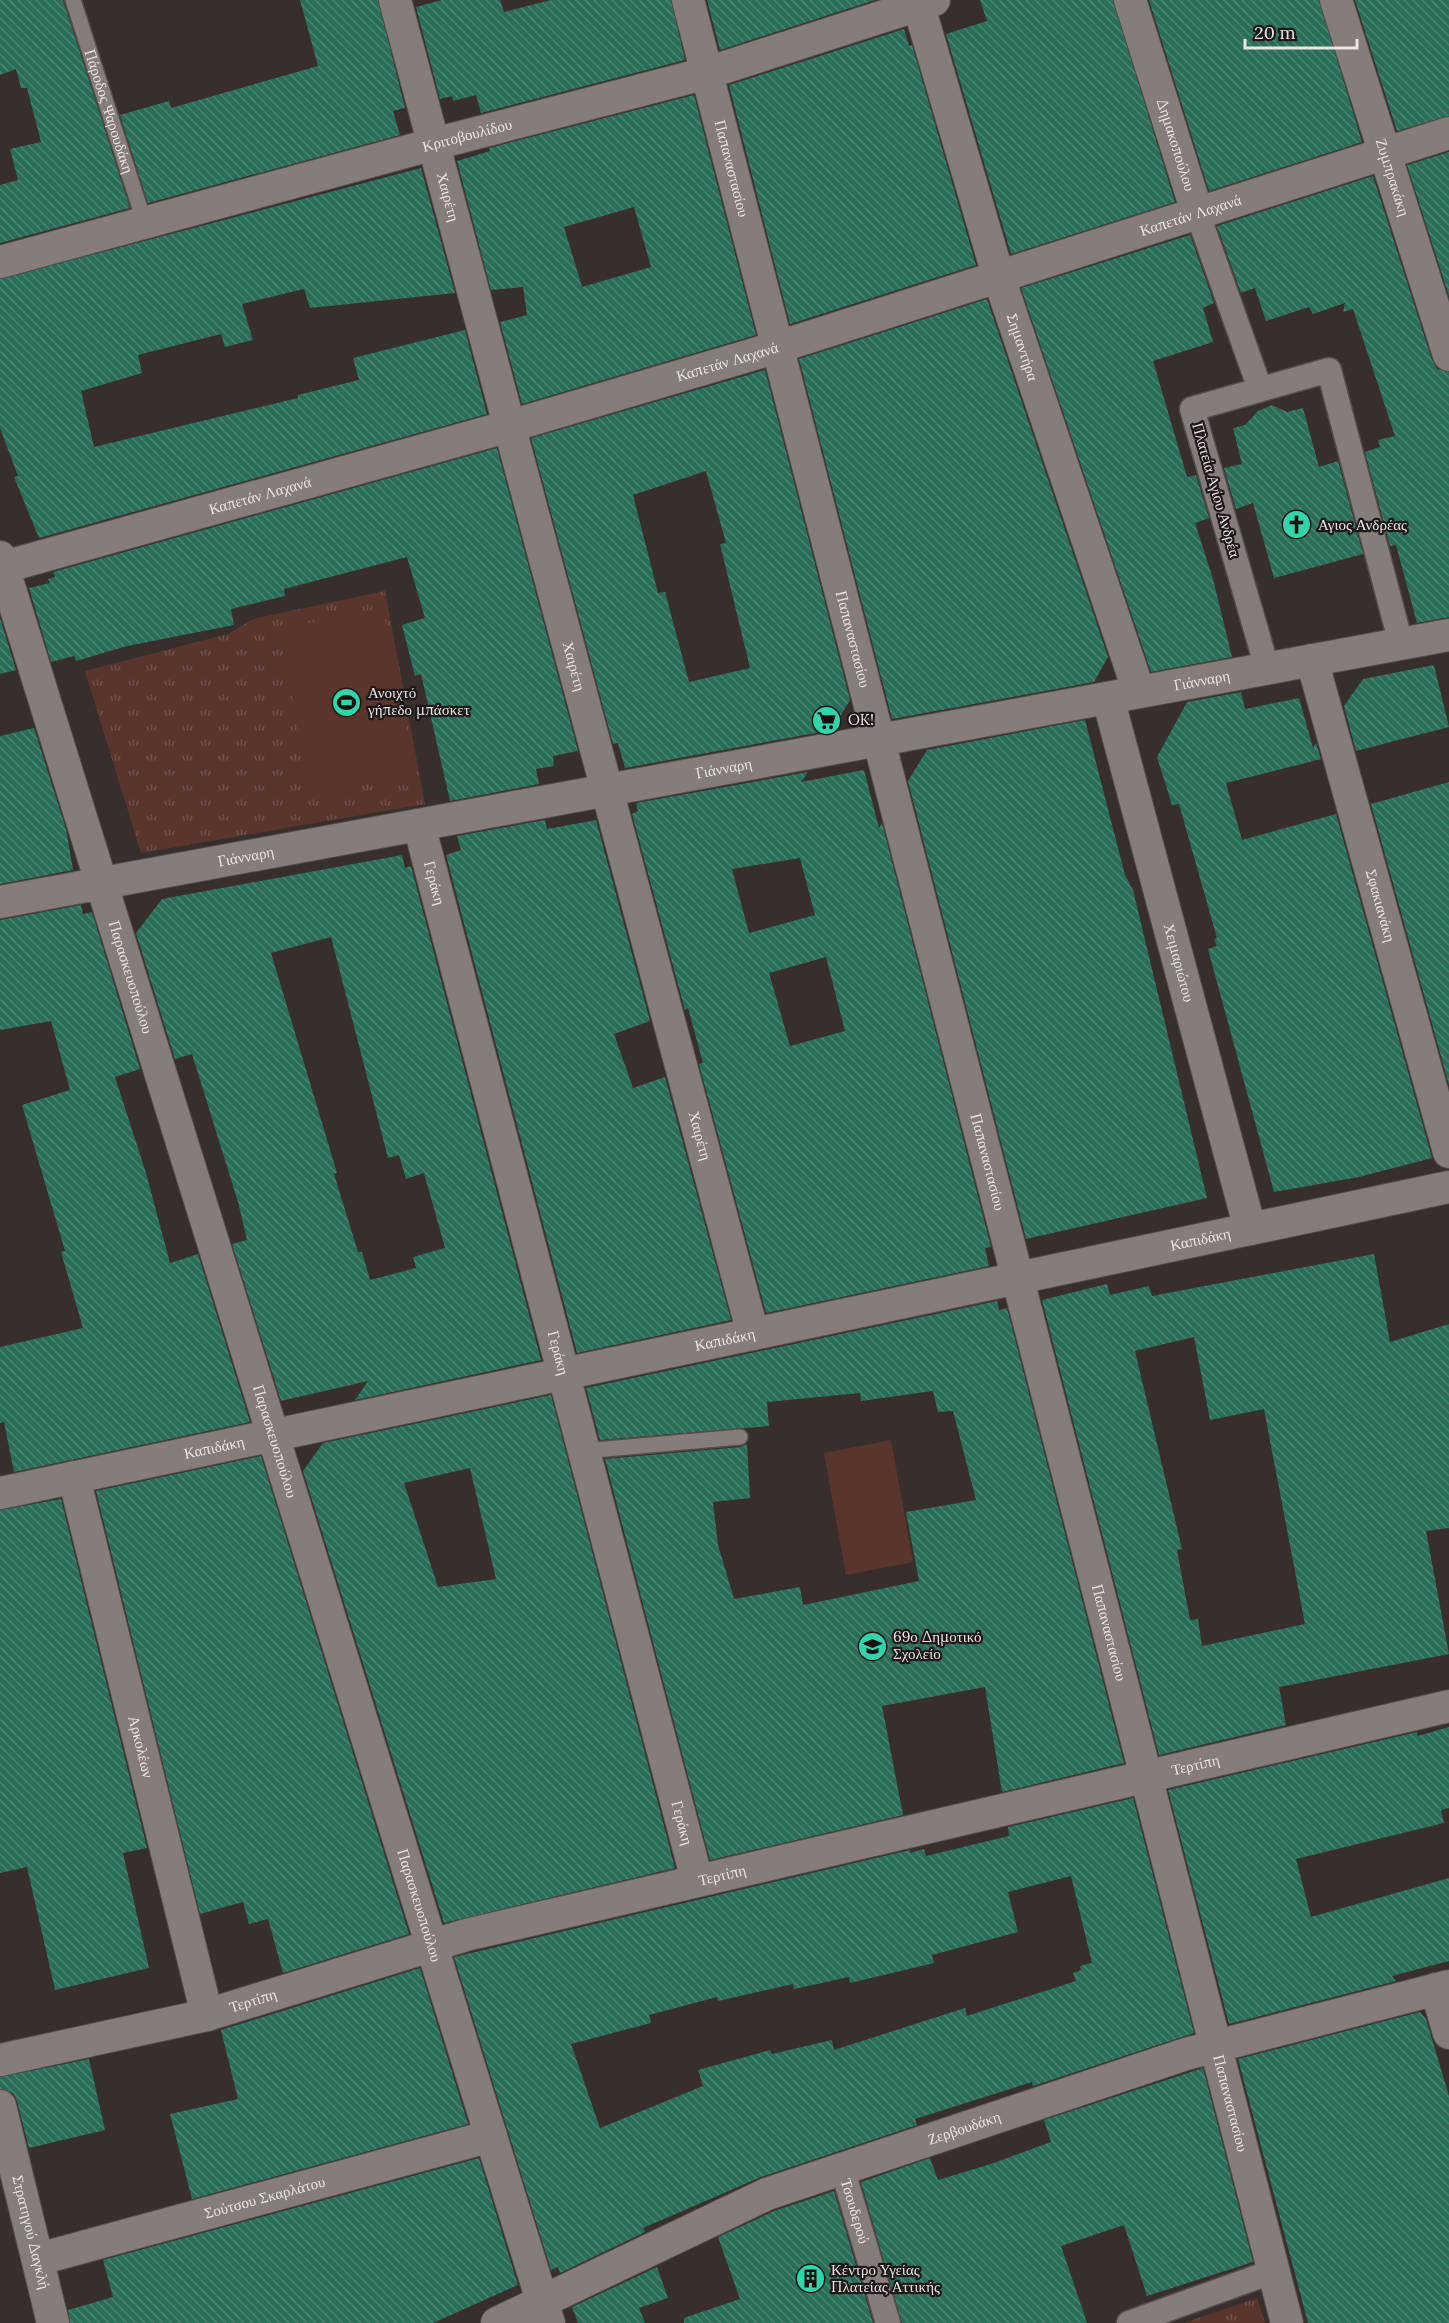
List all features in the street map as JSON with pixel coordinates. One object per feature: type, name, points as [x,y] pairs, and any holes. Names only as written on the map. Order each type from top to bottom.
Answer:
[{"type":"street","name":"Χαιρέτη","points":[[395,0],[753,1334]]},
{"type":"street","name":"Παπαναστασίου","points":[[688,0],[1287,2323]]},
{"type":"street","name":"Δημακοπούλου","points":[[1130,0],[1197,212],[1260,389]]},
{"type":"street","name":"Ζυμπρακάκη","points":[[1336,0],[1449,356]]},
{"type":"street","name":"Κριτοβουλίδου","points":[[0,262],[434,144],[707,73],[923,2]]},
{"type":"street","name":"Σημαντήρα","points":[[923,2],[998,274],[1139,692]]},
{"type":"street","name":"Καπετάν Λαχανά","points":[[1,564],[510,426],[778,347],[998,274],[1449,133]]},
{"type":"street","name":"Πλατεία Αγίου Ανδρέα","points":[[1267,668],[1192,409],[1329,370],[1401,644]]},
{"type":"street","name":"Παρασκευοπούλου","points":[[1,564],[546,2312]]},
{"type":"street","name":"Γιάνναρη","points":[[0,902],[1449,635]]},
{"type":"street","name":"Σφακιανάκη","points":[[1312,660],[1449,1152]]},
{"type":"street","name":"Χειμαριώτου","points":[[1108,698],[1250,1229]]},
{"type":"street","name":"Γεράκη","points":[[419,825],[697,1880]]},
{"type":"street","name":"Καπιδάκη","points":[[0,1493],[1449,1187]]},
{"type":"street","name":"Αρκολέων","points":[[74,1477],[207,2015]]},
{"type":"street","name":"Τερτίπη","points":[[0,2060],[207,2015],[431,1943],[1449,1706]]},
{"type":"street","name":"Ζερβουδάκη","points":[[497,2323],[546,2312],[767,2194],[1215,2045],[1443,1987]]},
{"type":"street","points":[[1443,1987],[1449,2033]]},
{"type":"street","name":"Στρατηγού Δαγκλή","points":[[0,2106],[13,2213],[39,2259],[54,2323]]},
{"type":"street","name":"Σούτσου Σκαρλάτου","points":[[39,2259],[491,2136]]},
{"type":"street","name":"Τσουδερού","points":[[842,2168],[888,2323]]},
{"type":"street","points":[[1129,2323],[1274,2271]]},
{"type":"lane","name":"Πάροδος Ψαρουδάκη","points":[[73,0],[146,224]]},
{"type":"lane","points":[[583,1451],[740,1437]]},
{"type":"green space","points":[[385,591],[425,804],[141,853],[85,671],[228,634],[253,619]]},
{"type":"green space","name":"Ανοιχτό γήπεδο μπάσκετ","points":[[383,609],[415,775],[311,795],[279,629]]},
{"type":"green space","points":[[891,1440],[913,1562],[846,1575],[824,1453]]},
{"type":"green space","points":[[1257,2298],[1265,2323],[1184,2323]]},
{"type":"building","points":[[0,0],[63,0],[130,208],[0,243],[0,185],[18,180],[10,149],[41,142],[27,88],[21,88],[16,69],[0,75]]},
{"type":"building","points":[[300,0],[378,0],[405,108],[393,111],[400,135],[148,203],[120,115],[169,101],[171,108],[318,66]]},
{"type":"building","points":[[442,0],[500,0],[504,12],[551,0],[671,0],[685,60],[481,113],[476,95],[453,101],[452,96],[440,99],[416,7]]},
{"type":"building","points":[[707,0],[875,0],[720,50]]},
{"type":"building","points":[[980,0],[1113,0],[1175,202],[1011,254],[946,34],[987,21]]},
{"type":"building","points":[[1149,0],[1319,0],[1362,142],[1209,191]]},
{"type":"building","points":[[1355,0],[1449,0],[1449,116],[1397,131]]},
{"type":"building","points":[[904,29],[909,46],[912,45],[976,265],[790,324],[729,85]]},
{"type":"building","points":[[694,95],[756,335],[522,404],[500,322],[527,315],[523,287],[491,290],[457,161],[490,151],[489,148]],"holes":[[[634,207],[651,267],[582,287],[564,227]]]},
{"type":"building","points":[[1449,152],[1449,296],[1407,165]]},
{"type":"building","points":[[421,168],[455,293],[310,308],[304,289],[242,304],[253,340],[225,347],[221,334],[138,355],[142,373],[81,391],[94,447],[298,398],[298,395],[359,380],[353,358],[465,330],[487,414],[39,538],[14,477],[18,476],[0,428],[0,279]]},
{"type":"building","points":[[1373,176],[1432,360],[1437,369],[1449,372],[1449,617],[1417,623],[1396,545],[1390,546],[1365,452],[1380,447],[1378,440],[1395,436],[1353,309],[1343,312],[1345,303],[1313,314],[1309,307],[1266,321],[1255,288],[1241,293],[1217,226]]},
{"type":"building","points":[[1190,235],[1214,303],[1203,308],[1213,342],[1153,361],[1187,477],[1196,475],[1209,518],[1195,523],[1213,579],[1232,657],[1151,672],[1021,288]]},
{"type":"building","points":[[987,299],[1108,657],[1094,682],[892,719],[799,359]]},
{"type":"building","points":[[765,370],[850,700],[832,730],[625,768],[618,743],[613,744],[531,438]],"holes":[[[706,471],[726,543],[720,544],[750,668],[689,682],[665,592],[658,593],[633,495]]]},
{"type":"building","name":"Αγιος Ανδρέας","points":[[1272,405],[1287,412],[1303,408],[1319,467],[1338,461],[1363,554],[1274,578],[1253,503],[1236,509],[1224,468],[1242,464],[1233,428],[1245,425],[1258,411]]},
{"type":"building","points":[[497,448],[578,751],[553,756],[554,766],[536,769],[539,784],[450,801],[421,674],[415,676],[402,625],[425,618],[407,557],[284,589],[285,596],[231,609],[234,625],[127,646],[76,661],[74,656],[51,662],[29,588],[50,583],[48,579],[55,577],[53,572]]},
{"type":"building","points":[[0,618],[16,670],[0,674]]},
{"type":"building","points":[[1434,665],[1449,727],[1356,751],[1344,706],[1363,679]]},
{"type":"building","points":[[1241,692],[1245,709],[1299,698],[1313,748],[1316,743],[1321,759],[1226,783],[1242,840],[1336,814],[1432,1158],[1359,1177],[1274,1192],[1208,949],[1217,946],[1214,939],[1217,938],[1179,804],[1172,805],[1157,757],[1187,702]]},
{"type":"building","points":[[1085,720],[1125,875],[1133,890],[1207,1198],[1026,1239],[908,781],[927,750]]},
{"type":"building","points":[[34,728],[66,829],[73,870],[0,884],[0,736]]},
{"type":"building","points":[[864,770],[879,828],[882,823],[991,1247],[985,1248],[989,1266],[766,1313],[699,1064],[703,1063],[688,1008],[685,1010],[632,814],[638,811],[636,803],[808,772],[801,782]],"holes":[[[800,858],[815,915],[749,933],[732,869]],[[826,957],[845,1031],[790,1046],[769,973]]]},
{"type":"building","points":[[1449,782],[1449,1085],[1371,804]]},
{"type":"building","points":[[545,820],[547,829],[596,820],[650,1021],[614,1034],[633,1088],[665,1077],[731,1320],[577,1353],[446,855],[461,850],[457,836]]},
{"type":"building","points":[[402,855],[405,868],[411,866],[541,1360],[355,1400],[368,1381],[281,1401],[232,1244],[247,1240],[238,1202],[192,1054],[175,1059],[136,933],[162,899]],"holes":[[[331,937],[388,1158],[399,1155],[406,1179],[424,1173],[445,1248],[413,1257],[416,1268],[370,1280],[362,1252],[358,1252],[334,1174],[337,1173],[271,953]]]},
{"type":"building","points":[[81,905],[83,914],[92,912],[140,1069],[115,1077],[146,1173],[170,1263],[198,1254],[250,1422],[14,1472],[4,1422],[0,1423],[0,1347],[83,1328],[61,1252],[65,1251],[22,1105],[70,1090],[51,1021],[0,1030],[0,920]]},
{"type":"building","points":[[1374,1254],[1390,1342],[1449,1324],[1449,1528],[1426,1531],[1449,1654],[1279,1687],[1286,1725],[1159,1755],[1042,1300],[1107,1284],[1110,1295],[1149,1286],[1152,1296]],"holes":[[[1194,1337],[1210,1420],[1264,1409],[1305,1624],[1202,1646],[1198,1619],[1190,1620],[1177,1550],[1182,1549],[1135,1351]]]},
{"type":"building","points":[[997,1301],[999,1310],[1007,1308],[1124,1763],[1002,1792],[985,1687],[882,1706],[903,1815],[710,1860],[605,1459],[741,1447],[747,1444],[750,1498],[713,1502],[718,1545],[734,1599],[800,1587],[803,1605],[919,1581],[906,1512],[976,1500],[953,1411],[938,1412],[933,1391],[861,1401],[860,1393],[767,1402],[769,1426],[600,1440],[586,1388]]},
{"type":"building","points":[[551,1395],[675,1868],[444,1923],[303,1471],[323,1443]],"holes":[[[470,1468],[496,1579],[438,1587],[404,1483]]]},
{"type":"building","points":[[261,1456],[409,1934],[283,1973],[268,1919],[249,1924],[243,1902],[200,1914],[96,1491]]},
{"type":"building","points":[[61,1499],[147,1848],[123,1853],[149,1968],[55,1990],[27,1867],[0,1873],[0,1510]]},
{"type":"building","points":[[1449,1727],[1449,1808],[1441,1810],[1444,1823],[1296,1859],[1311,1917],[1449,1878],[1449,1961],[1392,1976],[1396,1981],[1229,2024],[1168,1790],[1417,1732],[1418,1736]]},
{"type":"building","points":[[1133,1798],[1194,2033],[1033,2086],[1032,2082],[915,2119],[917,2125],[761,2177],[643,2228],[645,2232],[560,2273],[558,2267],[551,2270],[454,1957],[910,1850],[910,1853],[924,1849],[926,1856],[1009,1836],[1008,1827]],"holes":[[[1071,1876],[1092,1963],[1080,1966],[1081,1970],[1073,1973],[1076,1981],[967,2016],[965,2008],[834,2050],[832,2040],[772,2054],[770,2050],[698,2070],[703,2086],[600,2128],[571,2044],[651,2023],[649,2015],[717,1997],[718,2001],[793,1984],[794,1989],[849,1977],[850,1983],[934,1963],[932,1955],[1018,1932],[1008,1892]]]},
{"type":"building","points":[[420,1968],[468,2124],[192,2199],[170,2114],[238,2099],[221,2030]]},
{"type":"building","points":[[1420,2012],[1426,2019],[1449,2096],[1449,2323],[1308,2323],[1238,2059]]},
{"type":"building","points":[[89,2059],[105,2130],[29,2148],[17,2101],[13,2093],[0,2089],[0,2077]]},
{"type":"building","points":[[1203,2068],[1253,2262],[1147,2296],[1124,2225],[1061,2246],[1087,2323],[902,2323],[861,2182],[930,2158],[938,2180],[991,2164],[1051,2142],[1044,2120]]},
{"type":"building","points":[[479,2158],[518,2285],[433,2323],[70,2323],[68,2310],[113,2297],[103,2260]]},
{"type":"building","points":[[834,2191],[873,2323],[684,2323],[684,2318],[740,2299],[718,2237],[774,2211]]},
{"type":"building","points":[[657,2267],[668,2298],[639,2308],[645,2323],[578,2323],[572,2307]]},
{"type":"place","name":"Αγιος Ανδρέας","points":[[1297,525]]},
{"type":"place","name":"Ανοιχτό γήπεδο μπάσκετ","points":[[347,702]]},
{"type":"place","name":"OK!","points":[[827,720]]},
{"type":"place","name":"69ο Δημοτικό Σχολείο","points":[[872,1646]]},
{"type":"place","name":"Κέντρο Υγείας Πλατείας Αττικής","points":[[810,2279]]}]
